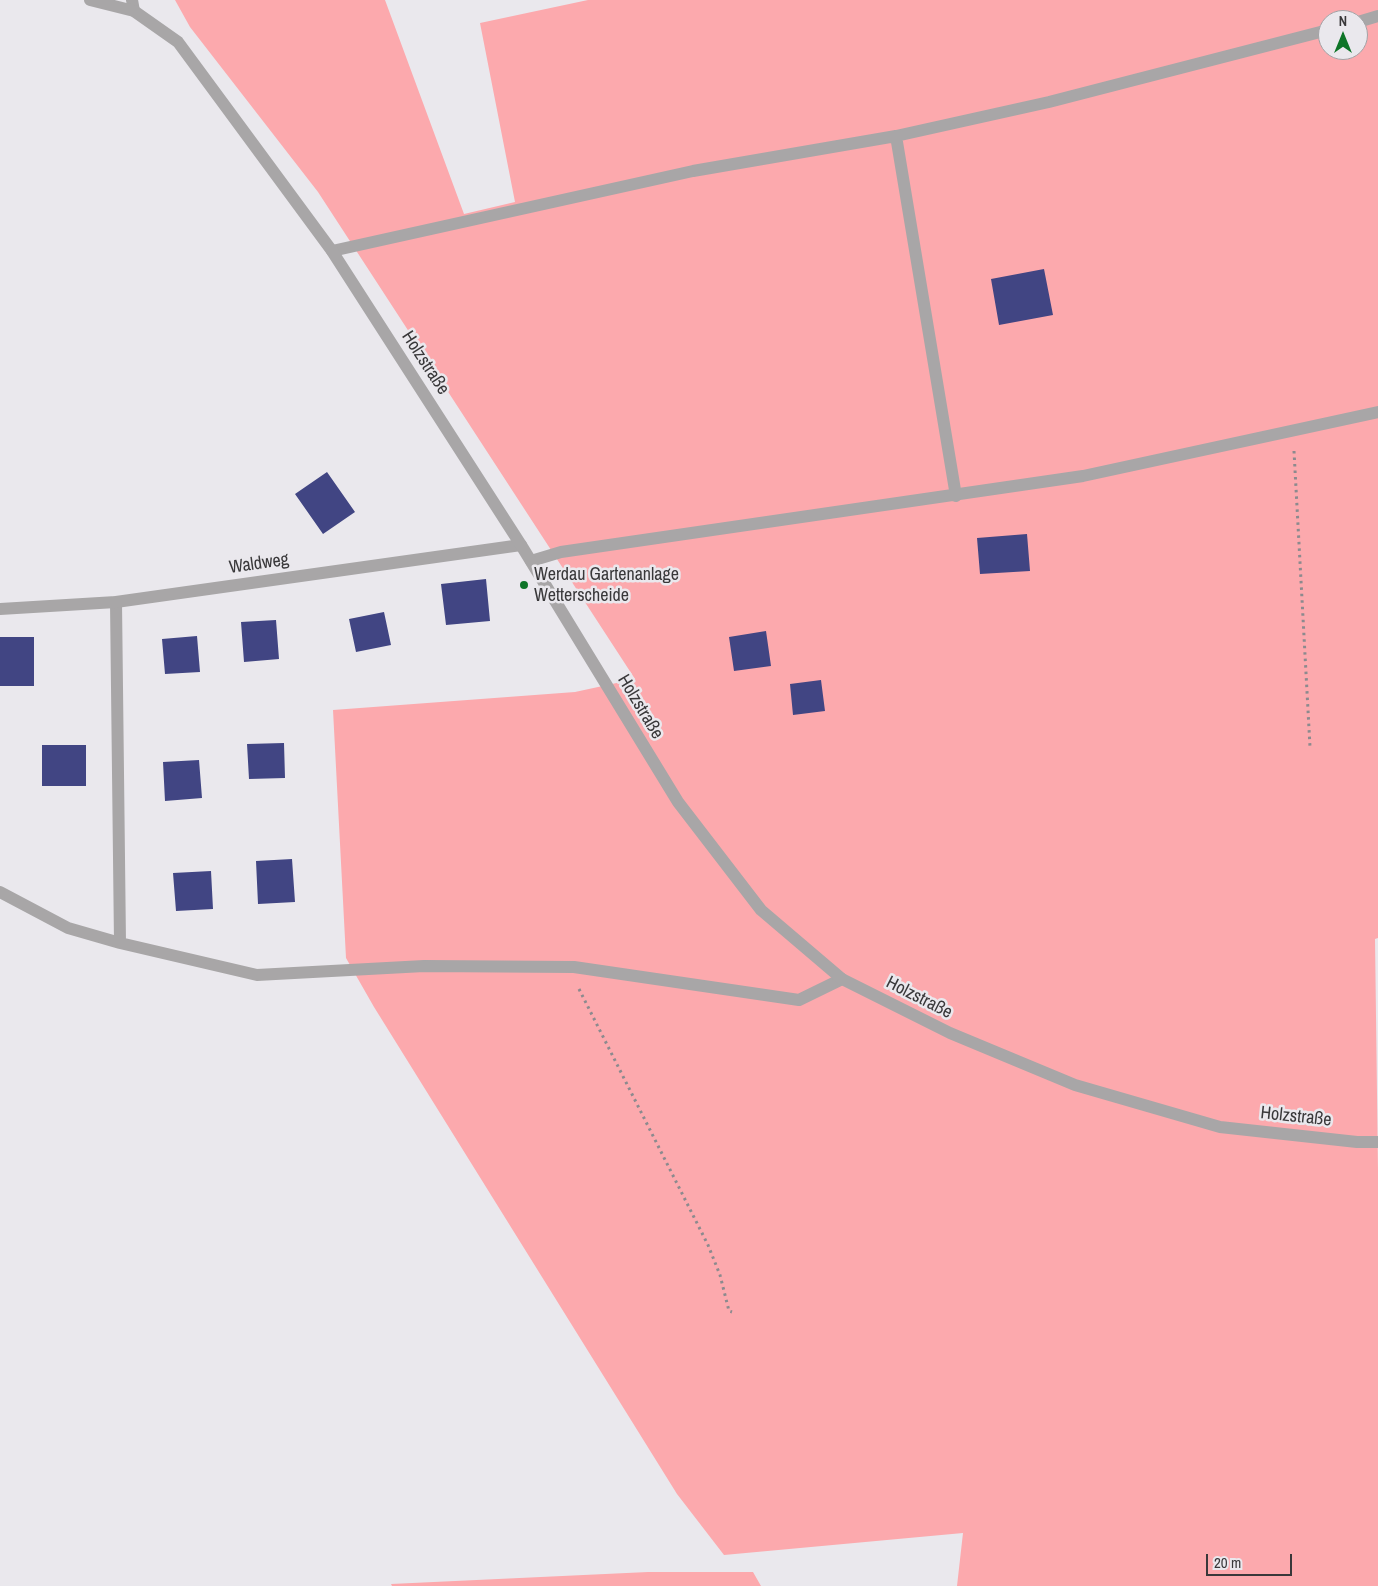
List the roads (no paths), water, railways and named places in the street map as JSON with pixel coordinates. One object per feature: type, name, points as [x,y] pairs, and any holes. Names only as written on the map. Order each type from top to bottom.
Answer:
[{"type":"street","name":"Holzstraße","points":[[90,0],[133,5],[178,42],[332,251],[521,545],[678,802],[761,910],[842,979],[950,1033],[1075,1085],[1220,1127],[1357,1142],[1378,1142]]},
{"type":"street","points":[[332,251],[693,171],[896,136],[1049,102],[1318,33]]},
{"type":"street","points":[[896,136],[956,496]]},
{"type":"street","points":[[531,561],[561,552],[1083,476],[1378,412]]},
{"type":"street","name":"Waldweg","points":[[0,610],[116,602],[521,545]]},
{"type":"street","points":[[116,602],[120,943]]},
{"type":"street","points":[[0,892],[68,928],[120,943],[257,975],[424,966],[574,967],[800,1000],[842,979]]},
{"type":"place","name":"Werdau Gartenanlage Wetterscheide","points":[[524,585]]}]
